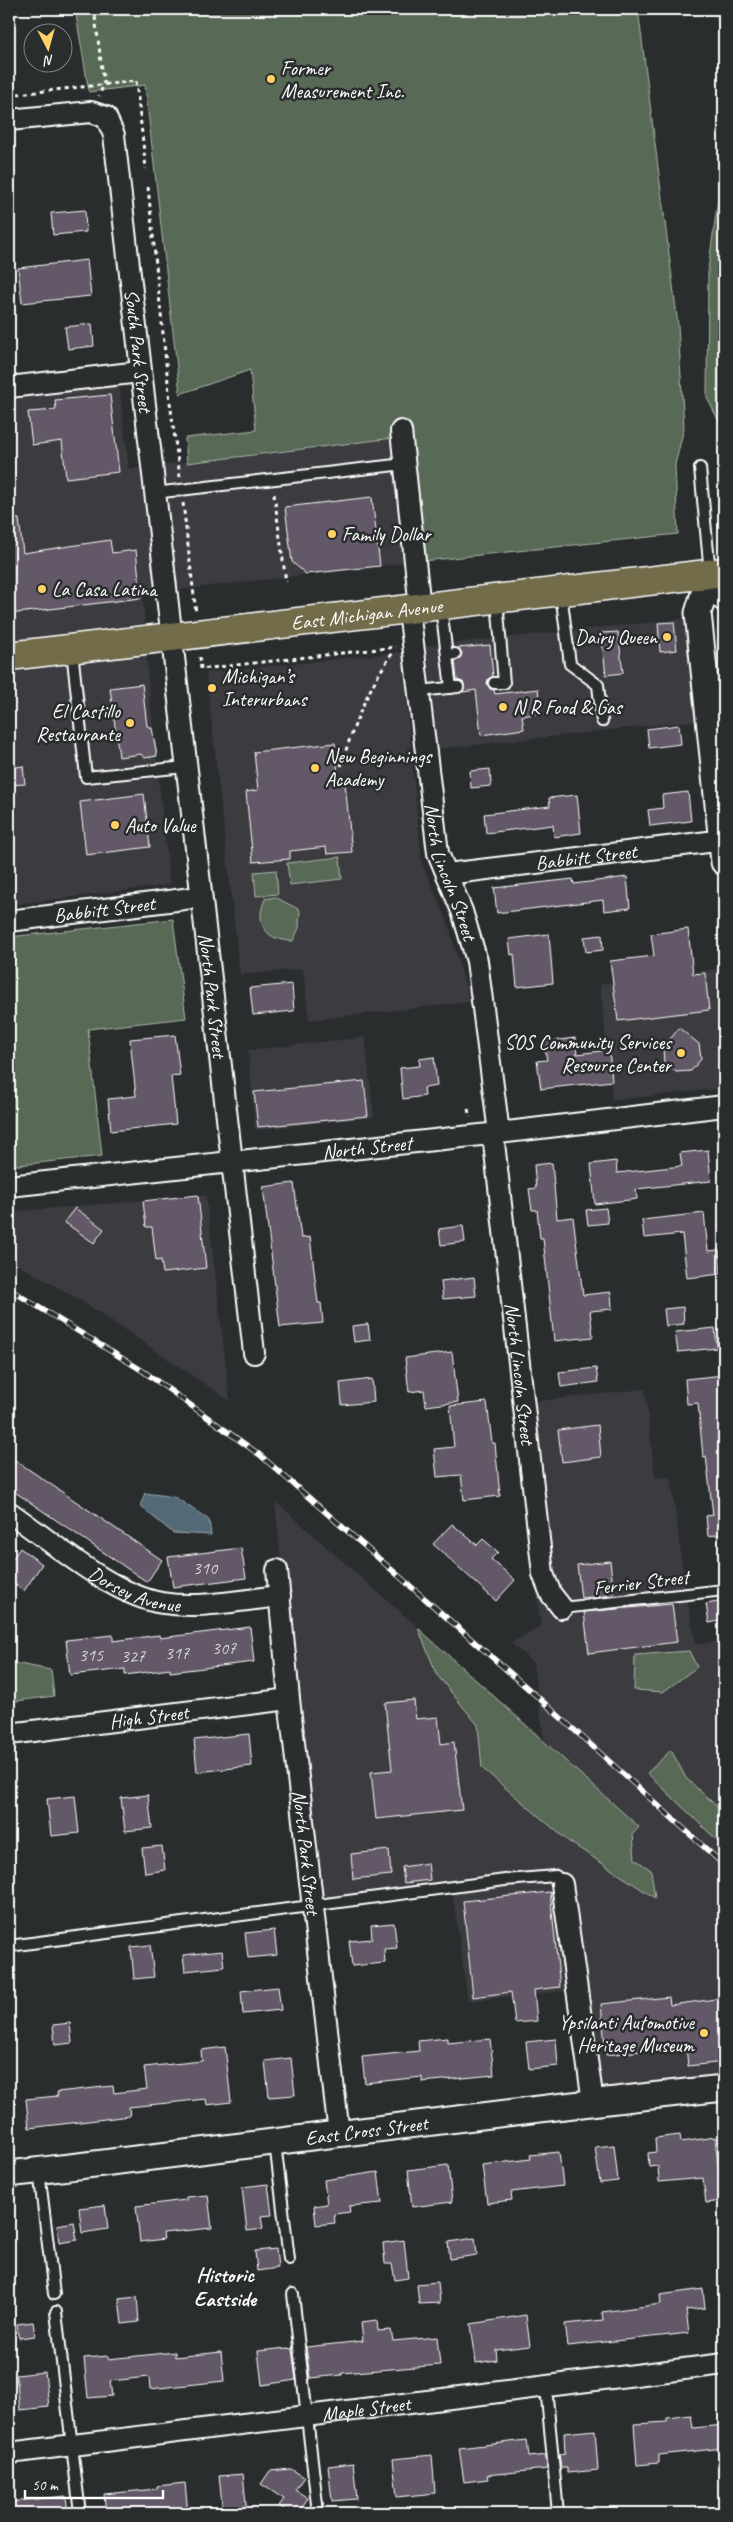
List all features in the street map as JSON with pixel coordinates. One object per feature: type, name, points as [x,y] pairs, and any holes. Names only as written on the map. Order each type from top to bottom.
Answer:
[{"type":"main road","name":"East Michigan Avenue","points":[[9,656],[170,636],[560,593],[717,573]]},
{"type":"street","points":[[9,120],[91,112]]},
{"type":"street","name":"South Park Street","points":[[91,112],[106,117],[114,135],[170,636]]},
{"type":"street","points":[[9,387],[140,372]]},
{"type":"street","name":"North Lincoln Street","points":[[401,431],[423,608],[419,691],[433,822],[438,854],[462,910],[477,961],[543,1574],[551,1594],[562,1608]]},
{"type":"street","points":[[717,573],[724,598]]},
{"type":"street","points":[[717,573],[698,613],[723,847]]},
{"type":"street","name":"North Park Street","points":[[170,636],[254,1353]]},
{"type":"street","name":"Babbitt Street","points":[[447,874],[723,847]]},
{"type":"street","name":"Babbitt Street","points":[[9,921],[200,897]]},
{"type":"street","name":"North Street","points":[[9,1186],[496,1134],[724,1106]]},
{"type":"street","name":"Dorsey Avenue","points":[[9,1512],[92,1570],[141,1598],[183,1605],[280,1596]]},
{"type":"street","name":"North Park Street","points":[[277,1570],[289,1699],[340,2134]]},
{"type":"street","name":"High Street","points":[[9,1734],[289,1699]]},
{"type":"street","points":[[562,1884],[593,2102]]},
{"type":"street","name":"East Cross Street","points":[[9,2174],[275,2143],[593,2102],[724,2088]]},
{"type":"street","name":"Maple Street","points":[[9,2453],[724,2364]]},
{"type":"lane","points":[[154,493],[404,464]]},
{"type":"lane","points":[[700,468],[717,573]]},
{"type":"lane","points":[[560,593],[570,664],[598,685],[602,721]]},
{"type":"lane","points":[[494,683],[504,683],[497,664],[495,649],[497,600]]},
{"type":"lane","points":[[419,691],[454,687],[451,655],[423,608]]},
{"type":"lane","points":[[72,649],[86,777],[185,767]]},
{"type":"lane","name":"Ferrier Street","points":[[562,1608],[724,1590]]},
{"type":"lane","points":[[9,1946],[314,1907],[505,1880],[556,1876],[562,1884]]},
{"type":"lane","points":[[275,2143],[289,2259]]},
{"type":"lane","points":[[39,2171],[54,2294]]},
{"type":"lane","points":[[293,2294],[318,2513]]},
{"type":"lane","points":[[56,2312],[80,2513]]},
{"type":"lane","points":[[546,2387],[558,2513]]},
{"type":"path","points":[[91,112],[104,84],[94,9]]},
{"type":"path","points":[[148,186],[170,402],[195,605]]},
{"type":"path","points":[[274,494],[286,582]]},
{"type":"path","points":[[341,766],[361,705],[373,682],[398,646]]},
{"type":"path","points":[[201,663],[202,669],[405,646]]},
{"type":"path","points":[[468,1109],[471,1120]]},
{"type":"shaded area","points":[[118,375],[129,469],[410,436],[423,561],[143,594],[148,680],[170,885],[9,905],[9,387]]},
{"type":"shaded area","points":[[691,618],[702,720],[437,749],[426,646]]},
{"type":"shaded area","name":"New Beginnings Academy","points":[[402,652],[422,863],[447,920],[470,1002],[309,1020],[303,969],[240,975],[206,673]]},
{"type":"shaded area","points":[[724,968],[724,1088],[612,1100],[600,984]]},
{"type":"shaded area","points":[[365,1037],[374,1117],[255,1130],[248,1050]]},
{"type":"shaded area","points":[[206,1195],[230,1401],[82,1301],[9,1260],[9,1212]]},
{"type":"shaded area","points":[[645,1389],[655,1478],[671,1477],[686,1595],[696,1644],[724,1641],[724,2088],[593,2102],[576,1990],[468,2001],[452,1889],[314,1907],[275,1501],[544,1739],[533,1663],[511,1643],[541,1626],[510,1404]]},
{"type":"green space","points":[[75,9],[638,9],[678,325],[684,428],[675,465],[678,534],[423,561],[410,436],[187,463],[185,438],[256,430],[250,370],[180,394],[145,85],[89,92]]},
{"type":"green space","points":[[723,164],[724,431],[707,398],[708,270]]},
{"type":"green space","points":[[340,857],[342,879],[290,885],[287,863]]},
{"type":"green space","points":[[276,870],[278,894],[256,896],[254,872]]},
{"type":"green space","points":[[275,897],[300,910],[299,928],[293,941],[276,938],[269,934],[262,923],[262,908],[265,899]]},
{"type":"green space","points":[[173,919],[186,1018],[88,1029],[102,1156],[9,1166],[9,937]]},
{"type":"green space","points":[[418,1628],[639,1827],[633,1834],[635,1859],[651,1870],[655,1898],[568,1841],[482,1768],[478,1725],[437,1675]]},
{"type":"green space","points":[[689,1651],[697,1667],[663,1692],[634,1690],[635,1655]]},
{"type":"green space","points":[[9,1662],[51,1670],[54,1696],[9,1702]]},
{"type":"green space","points":[[671,1750],[686,1778],[724,1813],[724,1847],[647,1773]]},
{"type":"water","points":[[145,1493],[175,1497],[209,1520],[211,1535],[173,1533],[140,1506]]},
{"type":"building","points":[[85,210],[86,232],[53,235],[51,213]]},
{"type":"building","points":[[87,260],[91,296],[22,303],[18,268]]},
{"type":"building","points":[[92,324],[94,346],[68,349],[65,327]]},
{"type":"building","points":[[110,395],[119,472],[66,478],[62,441],[32,445],[28,412],[56,410],[55,400]]},
{"type":"building","name":"Family Dollar","points":[[372,497],[380,566],[306,574],[292,562],[285,507]]},
{"type":"building","points":[[9,519],[19,519],[23,553],[110,540],[112,553],[136,550],[141,598],[9,614]]},
{"type":"building","name":"Dairy Queen","points":[[674,622],[677,650],[660,652],[658,623]]},
{"type":"building","points":[[618,632],[623,673],[606,675],[601,633]]},
{"type":"building","points":[[490,645],[493,676],[488,679],[487,683],[490,689],[494,690],[495,694],[538,689],[541,713],[522,716],[524,729],[481,735],[476,690],[463,692],[464,683],[457,680],[455,661],[460,659],[462,653],[458,648]]},
{"type":"building","name":"El Castillo Restaurante","points":[[142,684],[147,726],[152,728],[157,756],[144,758],[141,754],[119,757],[110,688]]},
{"type":"building","points":[[679,725],[681,744],[649,748],[647,729]]},
{"type":"building","points":[[335,743],[339,784],[345,783],[352,852],[327,854],[326,847],[290,851],[290,859],[253,862],[246,792],[258,790],[254,752]]},
{"type":"building","points":[[23,766],[25,784],[9,785],[9,768]]},
{"type":"building","points":[[490,769],[491,786],[471,788],[470,771]]},
{"type":"building","points":[[688,792],[691,821],[650,826],[648,810],[663,808],[662,795]]},
{"type":"building","name":"Auto Value","points":[[144,794],[150,847],[86,855],[80,802]]},
{"type":"building","points":[[577,795],[581,833],[554,837],[553,825],[486,833],[484,814],[550,806],[549,798]]},
{"type":"building","points":[[627,877],[630,908],[604,911],[603,900],[497,913],[494,888],[573,879],[574,884]]},
{"type":"building","points":[[688,929],[693,974],[705,973],[709,1010],[618,1021],[610,961],[654,956],[651,934]]},
{"type":"building","points":[[549,934],[553,983],[517,987],[514,954],[511,955],[509,939]]},
{"type":"building","points":[[602,935],[603,950],[586,952],[584,937]]},
{"type":"building","points":[[292,984],[294,1011],[253,1015],[250,988]]},
{"type":"building","points":[[679,1028],[699,1044],[701,1059],[691,1071],[676,1072],[664,1063],[663,1048]]},
{"type":"building","points":[[175,1035],[180,1075],[171,1076],[176,1124],[111,1131],[108,1099],[136,1096],[130,1039]]},
{"type":"building","points":[[575,1038],[577,1054],[609,1050],[612,1081],[541,1089],[537,1061],[547,1060],[544,1042]]},
{"type":"building","points":[[434,1057],[437,1086],[424,1088],[425,1096],[403,1099],[400,1068],[420,1066],[419,1059]]},
{"type":"building","points":[[364,1081],[368,1116],[258,1127],[254,1092]]},
{"type":"building","points":[[708,1150],[711,1181],[636,1189],[637,1199],[595,1204],[591,1164],[616,1161],[617,1173],[682,1166],[680,1153]]},
{"type":"building","points":[[552,1163],[557,1219],[573,1217],[583,1295],[611,1292],[612,1309],[590,1311],[593,1337],[554,1341],[543,1238],[540,1238],[537,1210],[532,1210],[529,1189],[536,1188],[534,1165]]},
{"type":"building","points":[[294,1183],[301,1238],[310,1237],[318,1303],[321,1303],[323,1323],[280,1327],[263,1187]]},
{"type":"building","points":[[198,1195],[206,1268],[163,1273],[161,1260],[156,1261],[152,1227],[146,1227],[143,1201]]},
{"type":"building","points":[[75,1208],[104,1229],[94,1243],[64,1222]]},
{"type":"building","points":[[606,1208],[608,1223],[588,1225],[586,1210]]},
{"type":"building","points":[[704,1213],[708,1251],[719,1250],[721,1274],[687,1278],[682,1234],[644,1238],[642,1220]]},
{"type":"building","points":[[463,1226],[465,1242],[441,1245],[439,1229]]},
{"type":"building","points":[[474,1277],[476,1296],[443,1299],[441,1281]]},
{"type":"building","points":[[683,1307],[684,1324],[666,1326],[664,1309]]},
{"type":"building","points":[[368,1324],[370,1340],[354,1342],[352,1326]]},
{"type":"building","points":[[715,1328],[717,1348],[678,1352],[675,1332]]},
{"type":"building","points":[[452,1352],[458,1402],[426,1406],[424,1390],[409,1392],[405,1358]]},
{"type":"building","points":[[596,1368],[598,1382],[561,1387],[559,1372]]},
{"type":"building","points":[[724,1375],[724,1534],[708,1536],[706,1516],[713,1515],[706,1456],[703,1457],[698,1403],[687,1404],[685,1379]]},
{"type":"building","points":[[372,1379],[374,1402],[342,1405],[340,1383]]},
{"type":"building","points":[[487,1402],[492,1443],[495,1443],[500,1496],[464,1500],[461,1475],[437,1477],[434,1449],[454,1447],[450,1406]]},
{"type":"building","points":[[598,1425],[601,1457],[562,1462],[558,1430]]},
{"type":"building","points":[[9,1456],[162,1560],[147,1582],[9,1488]]},
{"type":"building","points":[[452,1524],[477,1545],[483,1539],[498,1552],[491,1559],[515,1580],[496,1601],[433,1544]]},
{"type":"building","points":[[20,1548],[42,1564],[24,1591],[9,1580],[9,1564]]},
{"type":"building","points":[[241,1548],[246,1578],[173,1587],[168,1557]]},
{"type":"building","points":[[610,1561],[614,1595],[581,1598],[577,1565]]},
{"type":"building","points":[[724,1601],[724,1620],[709,1623],[706,1604]]},
{"type":"building","points":[[672,1604],[677,1642],[589,1653],[584,1612]]},
{"type":"building","points":[[250,1627],[254,1662],[170,1672],[170,1669],[125,1675],[125,1669],[70,1675],[66,1640],[113,1635],[113,1641],[159,1635],[160,1638]]},
{"type":"building","points":[[414,1700],[416,1719],[438,1717],[441,1744],[454,1742],[462,1810],[376,1819],[371,1772],[392,1770],[385,1703]]},
{"type":"building","points":[[249,1734],[252,1766],[197,1772],[194,1740]]},
{"type":"building","points":[[148,1795],[152,1828],[125,1831],[121,1798]]},
{"type":"building","points":[[75,1796],[79,1833],[51,1836],[47,1799]]},
{"type":"building","points":[[162,1846],[165,1870],[145,1873],[142,1848]]},
{"type":"building","points":[[389,1850],[391,1875],[353,1879],[351,1854]]},
{"type":"building","points":[[428,1863],[430,1880],[404,1883],[402,1867]]},
{"type":"building","points":[[550,1892],[560,1987],[534,1990],[537,2021],[515,2023],[511,1992],[473,1997],[463,1901]]},
{"type":"building","points":[[394,1923],[397,1948],[384,1949],[385,1963],[352,1966],[349,1941],[372,1939],[371,1925]]},
{"type":"building","points":[[274,1930],[277,1955],[248,1958],[245,1933]]},
{"type":"building","points":[[150,1945],[154,1977],[134,1979],[131,1947]]},
{"type":"building","points":[[222,1951],[224,1967],[185,1971],[183,1955]]},
{"type":"building","points":[[278,1987],[281,2010],[243,2014],[241,1991]]},
{"type":"building","points":[[669,1997],[670,2005],[724,1998],[724,2062],[688,2066],[686,2046],[606,2055],[601,2004]]},
{"type":"building","points":[[70,2023],[72,2043],[55,2045],[53,2025]]},
{"type":"building","points":[[447,2038],[447,2043],[490,2039],[494,2075],[422,2082],[422,2077],[365,2083],[362,2057],[419,2051],[418,2041]]},
{"type":"building","points":[[556,2039],[558,2066],[529,2069],[526,2042]]},
{"type":"building","points":[[225,2047],[231,2102],[207,2105],[206,2099],[129,2107],[130,2116],[29,2128],[26,2099],[58,2096],[57,2092],[113,2086],[114,2093],[147,2089],[144,2067],[202,2061],[201,2050]]},
{"type":"building","points":[[291,2058],[295,2095],[269,2097],[265,2061]]},
{"type":"building","points":[[680,2135],[681,2142],[715,2137],[722,2201],[706,2203],[703,2178],[659,2182],[658,2166],[649,2167],[648,2153],[656,2152],[655,2138]]},
{"type":"building","points":[[614,2145],[618,2181],[600,2183],[595,2147]]},
{"type":"building","points":[[559,2152],[563,2186],[511,2192],[512,2200],[487,2203],[482,2165],[531,2159],[530,2155]]},
{"type":"building","points":[[448,2165],[452,2202],[412,2207],[408,2170]]},
{"type":"building","points":[[378,2172],[382,2203],[349,2206],[350,2212],[334,2214],[335,2223],[316,2225],[314,2206],[327,2204],[324,2180]]},
{"type":"building","points":[[268,2184],[272,2215],[261,2216],[263,2229],[247,2231],[242,2187]]},
{"type":"building","points":[[208,2195],[212,2228],[163,2233],[164,2239],[140,2242],[136,2206],[186,2200],[186,2197]]},
{"type":"building","points":[[105,2205],[108,2229],[82,2233],[79,2208]]},
{"type":"building","points":[[74,2222],[77,2240],[59,2243],[57,2225]]},
{"type":"building","points":[[475,2238],[477,2255],[450,2259],[448,2242]]},
{"type":"building","points":[[404,2240],[408,2278],[395,2280],[392,2264],[385,2264],[383,2243]]},
{"type":"building","points":[[276,2249],[278,2268],[257,2271],[255,2251]]},
{"type":"building","points":[[438,2282],[440,2303],[419,2304],[417,2284]]},
{"type":"building","points":[[703,2289],[705,2308],[686,2310],[689,2333],[568,2346],[565,2324],[603,2320],[602,2312],[661,2304],[660,2295]]},
{"type":"building","points":[[137,2297],[139,2322],[122,2324],[119,2299]]},
{"type":"building","points":[[526,2315],[530,2346],[496,2350],[497,2360],[476,2363],[471,2324]]},
{"type":"building","points":[[377,2320],[378,2331],[391,2330],[393,2341],[437,2337],[440,2365],[342,2373],[342,2375],[310,2378],[306,2347],[363,2341],[361,2322]]},
{"type":"building","points":[[33,2322],[35,2336],[19,2338],[17,2324]]},
{"type":"building","points":[[292,2349],[296,2380],[262,2385],[258,2351]]},
{"type":"building","points":[[175,2352],[175,2357],[221,2352],[224,2381],[150,2389],[149,2377],[110,2381],[112,2396],[88,2398],[84,2358],[108,2356],[108,2359]]},
{"type":"building","points":[[45,2372],[49,2407],[20,2410],[16,2375]]},
{"type":"building","points":[[691,2415],[693,2428],[724,2425],[724,2448],[659,2455],[659,2463],[637,2465],[634,2424],[667,2422],[667,2418]]},
{"type":"building","points":[[595,2430],[598,2470],[567,2473],[567,2468],[561,2468],[559,2454],[565,2453],[564,2433]]},
{"type":"building","points":[[527,2440],[529,2457],[546,2455],[547,2469],[487,2475],[488,2479],[464,2482],[459,2448]]},
{"type":"building","points":[[432,2455],[435,2493],[397,2497],[393,2459]]},
{"type":"building","points":[[353,2463],[357,2499],[332,2501],[328,2466]]},
{"type":"building","points":[[291,2469],[304,2477],[295,2490],[308,2498],[298,2513],[290,2513],[279,2506],[284,2499],[261,2484],[270,2471]]},
{"type":"building","points":[[243,2474],[247,2513],[223,2513],[219,2476]]},
{"type":"building","points":[[185,2483],[188,2513],[160,2513],[159,2507],[106,2513],[104,2494],[157,2489],[157,2486]]},
{"type":"building","points":[[66,2496],[68,2513],[9,2513],[9,2502]]},
{"type":"railway","points":[[9,1289],[143,1371],[260,1455],[540,1699],[724,1865]]},
{"type":"place","name":"Former Measurement Inc.","points":[[271,79]]},
{"type":"place","name":"Family Dollar","points":[[332,534]]},
{"type":"place","name":"La Casa Latina","points":[[42,589]]},
{"type":"place","name":"Dairy Queen","points":[[667,637]]},
{"type":"place","name":"Michigan’s Interurbans","points":[[212,688]]},
{"type":"place","name":"N R Food & Gas","points":[[503,707]]},
{"type":"place","name":"El Castillo Restaurante","points":[[130,723]]},
{"type":"place","name":"New Beginnings Academy","points":[[315,768]]},
{"type":"place","name":"Auto Value","points":[[115,825]]},
{"type":"place","name":"SOS Community Services Resource Center","points":[[681,1053]]},
{"type":"place","name":"Ypsilanti Automotive Heritage Museum","points":[[704,2033]]},
{"type":"district","name":"Historic Eastside","points":[[225,2287]]}]
